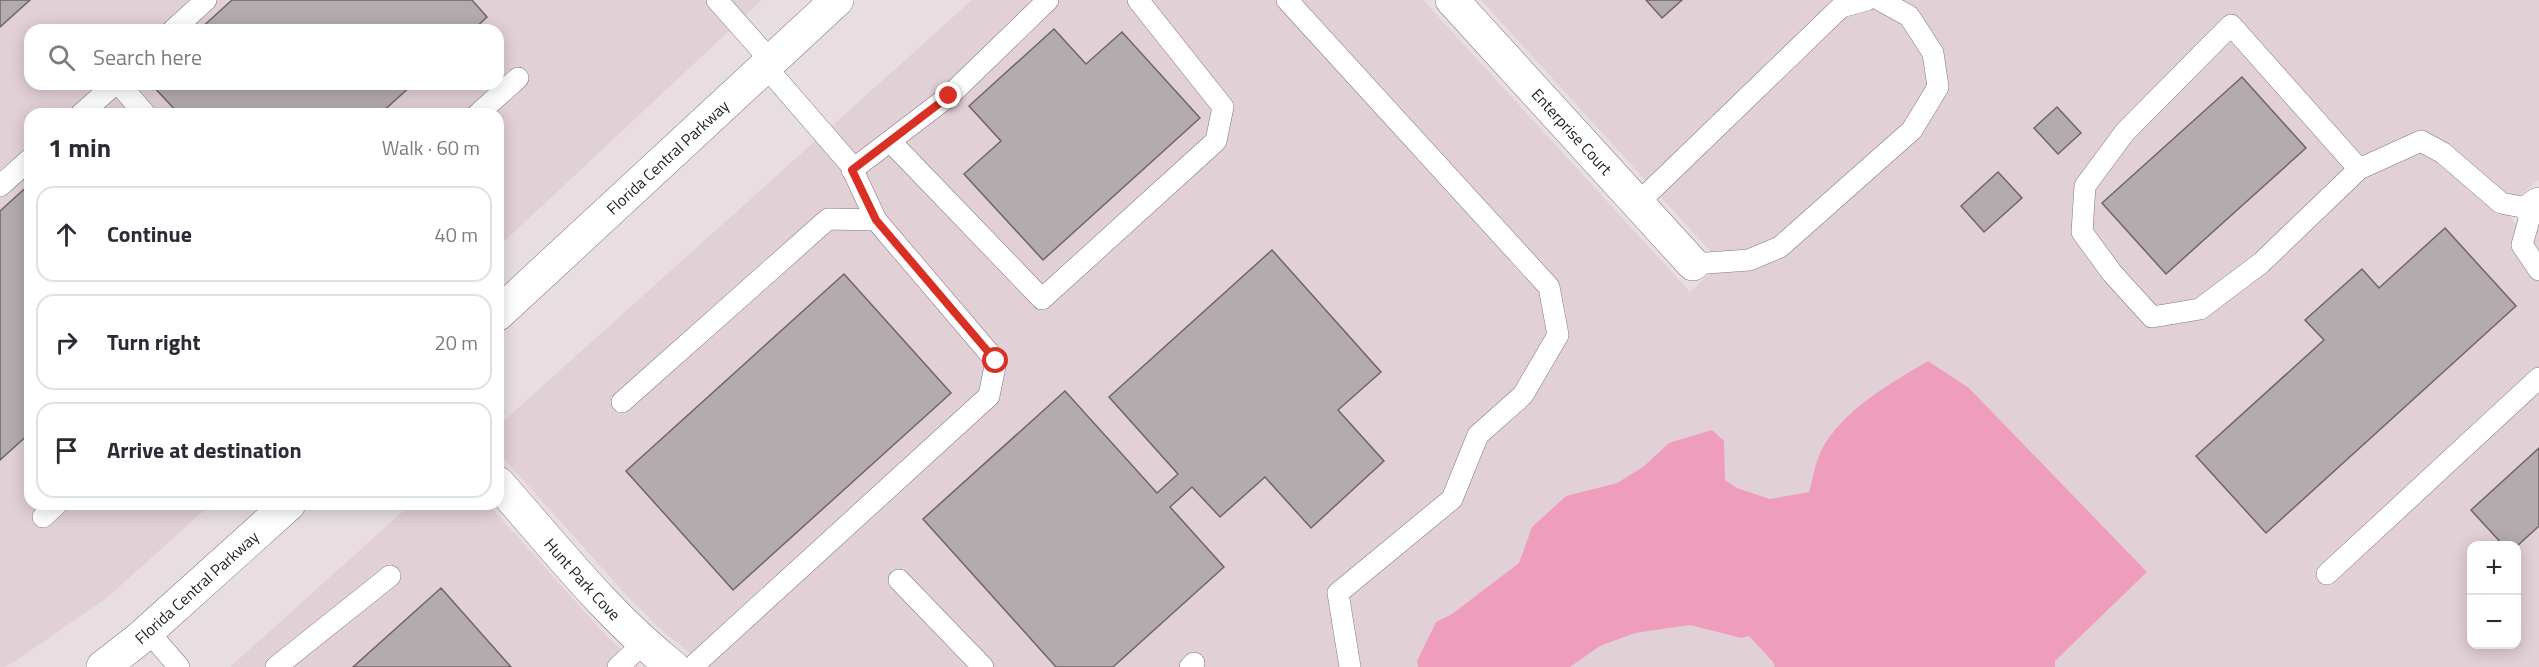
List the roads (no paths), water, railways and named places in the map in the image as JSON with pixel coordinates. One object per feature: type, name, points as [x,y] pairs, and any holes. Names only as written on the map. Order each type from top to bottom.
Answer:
[{"type":"street","name":"Florida Central Parkway","points":[[504,308],[837,0]]},
{"type":"street","name":"Enterprise Court","points":[[1452,0],[1693,264]]},
{"type":"street","name":"Hunt Park Cove","points":[[504,490],[644,643],[674,667]]},
{"type":"street","name":"Florida Central Parkway","points":[[103,667],[148,631],[282,510]]},
{"type":"lane","points":[[180,24],[206,0]]},
{"type":"lane","points":[[692,667],[989,396],[996,361],[876,220],[852,170],[717,0]]},
{"type":"lane","points":[[852,170],[949,96],[1048,0]]},
{"type":"lane","points":[[890,141],[1042,299],[1216,141],[1223,106],[1137,0]]},
{"type":"lane","points":[[1287,0],[1549,288],[1558,335],[1523,395],[1478,435],[1452,499],[1338,594],[1350,667]]},
{"type":"lane","points":[[1638,203],[1841,7],[1867,0]]},
{"type":"lane","points":[[1693,264],[1749,260],[1780,247],[1912,130],[1938,87],[1933,53],[1909,16],[1880,0]]},
{"type":"lane","points":[[2359,169],[2231,25],[2125,132],[2085,186],[2082,232],[2112,273],[2152,317],[2200,309],[2261,263],[2359,169],[2421,141],[2443,153],[2501,203],[2536,207],[2522,246],[2539,270]]},
{"type":"lane","points":[[485,108],[518,78]]},
{"type":"lane","points":[[88,108],[110,90]]},
{"type":"lane","points":[[123,90],[139,108]]},
{"type":"lane","points":[[0,186],[24,164]]},
{"type":"lane","points":[[622,402],[828,219],[876,220]]},
{"type":"lane","points":[[2327,574],[2539,378]]},
{"type":"lane","points":[[276,667],[390,576]]},
{"type":"lane","points":[[899,580],[983,667]]},
{"type":"lane","points":[[148,631],[179,667]]},
{"type":"lane","points":[[618,667],[644,643]]}]
